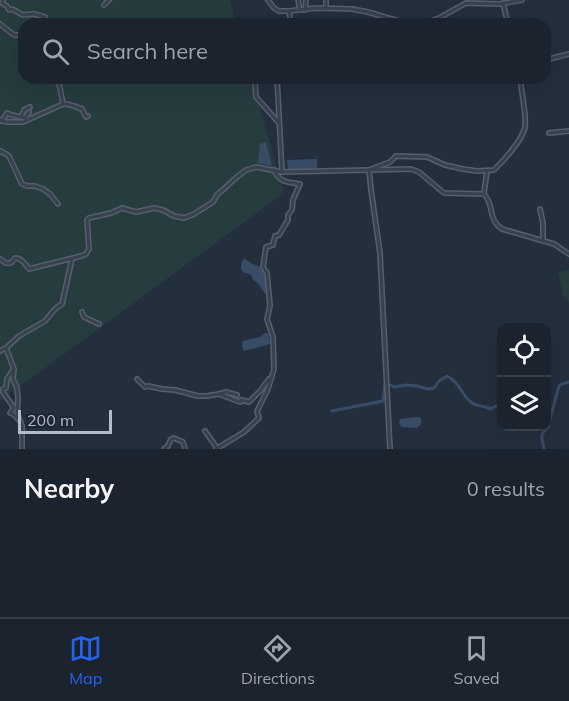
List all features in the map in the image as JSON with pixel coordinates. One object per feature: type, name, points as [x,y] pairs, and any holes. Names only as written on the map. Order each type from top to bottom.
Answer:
[{"type":"street","points":[[104,5],[109,0]]},
{"type":"street","points":[[268,0],[279,11],[352,9],[387,18]]},
{"type":"street","points":[[298,0],[300,10]]},
{"type":"street","points":[[305,10],[306,0]]},
{"type":"street","points":[[326,0],[326,9]]},
{"type":"street","points":[[439,18],[466,3],[503,3],[522,0]]},
{"type":"street","points":[[2,1],[9,10],[12,9],[23,15],[34,14],[45,18]]},
{"type":"street","points":[[503,3],[507,18]]},
{"type":"street","points":[[289,11],[290,18]]},
{"type":"street","points":[[0,24],[14,35],[18,35]]},
{"type":"street","points":[[551,58],[569,54]]},
{"type":"street","points":[[59,84],[63,104]]},
{"type":"street","points":[[255,84],[256,97],[279,123]]},
{"type":"street","points":[[278,84],[282,172]]},
{"type":"street","points":[[369,170],[390,162],[396,156],[427,157],[445,165],[463,169],[494,170],[522,135],[525,125],[521,84]]},
{"type":"street","points":[[1,120],[23,122],[63,104],[82,108],[86,117],[88,116]]},
{"type":"street","points":[[21,117],[24,110],[30,107]]},
{"type":"street","points":[[1,120],[7,113],[25,118],[29,112]]},
{"type":"street","points":[[549,133],[569,130]]},
{"type":"street","points":[[0,152],[9,156],[22,184],[43,189],[58,204]]},
{"type":"street","points":[[0,259],[11,263],[18,258],[29,269],[86,254],[89,249],[87,220],[89,218],[122,208],[136,212],[154,208],[184,218],[213,202],[217,195],[246,170],[256,167],[282,172],[411,169],[419,172],[444,193],[484,194],[488,198],[495,224],[554,244],[569,254]]},
{"type":"street","points":[[205,431],[216,448],[244,432],[259,418],[257,411],[268,389],[274,369],[273,338],[267,319],[270,306],[267,273],[263,267],[263,258],[266,247],[273,245],[275,236],[279,236],[286,225],[300,184],[282,181],[274,170]]},
{"type":"street","points":[[369,170],[380,253],[390,449]]},
{"type":"street","points":[[484,194],[487,171]]},
{"type":"street","points":[[540,209],[543,240]]},
{"type":"street","points":[[0,351],[19,336],[45,321],[62,304],[72,258]]},
{"type":"street","points":[[82,312],[84,317],[99,324]]},
{"type":"street","points":[[6,348],[14,369],[18,398],[17,412],[22,426],[22,449]]},
{"type":"street","points":[[14,369],[7,379],[3,392],[14,408],[10,413],[20,420]]},
{"type":"street","points":[[219,394],[240,402],[241,400],[249,402],[272,375]]},
{"type":"street","points":[[137,379],[145,387],[175,390],[198,396],[226,392],[237,395]]},
{"type":"street","points":[[164,449],[174,438],[183,442],[185,449]]},
{"type":"green space","points":[[0,0],[230,0],[234,18],[18,18],[18,84],[254,84],[284,193],[0,401]]},
{"type":"green space","points":[[569,270],[569,302],[563,296],[558,272]]},
{"type":"water","points":[[266,142],[272,166],[258,163],[260,144]]},
{"type":"water","points":[[317,159],[317,169],[288,170],[287,160]]},
{"type":"water","points":[[244,258],[265,271],[268,292],[266,294],[251,275],[244,273],[241,269]]},
{"type":"water","points":[[268,333],[271,343],[243,350],[242,341],[260,337]]},
{"type":"water","points":[[421,418],[421,424],[417,428],[402,427],[399,424],[400,419]]},
{"type":"waterway","points":[[390,385],[394,387],[417,386],[428,389],[434,388],[447,376],[473,404],[490,409],[497,406]]},
{"type":"waterway","points":[[551,415],[559,386],[569,382]]},
{"type":"waterway","points":[[332,411],[383,401],[385,385]]},
{"type":"waterway","points":[[544,431],[542,435],[544,449]]}]
